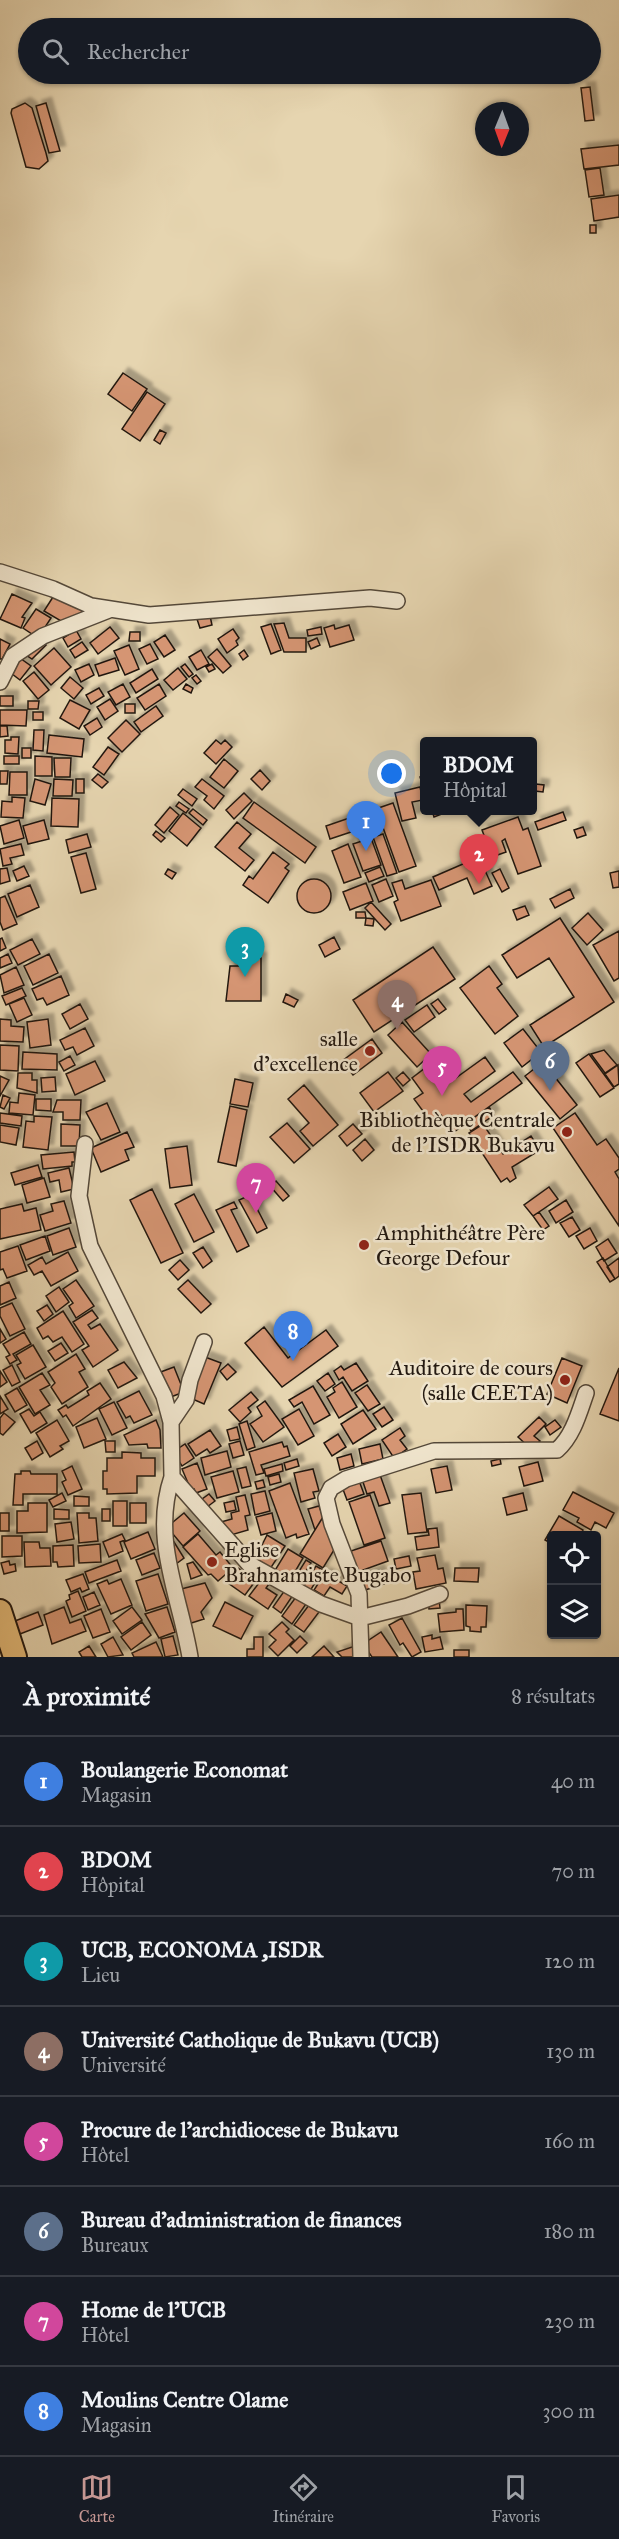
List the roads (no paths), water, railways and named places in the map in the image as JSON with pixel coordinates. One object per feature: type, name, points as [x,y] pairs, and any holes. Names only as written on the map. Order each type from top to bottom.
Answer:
[{"type":"highway","points":[[0,1611],[15,1657]]},
{"type":"street","points":[[0,572],[109,610],[176,615],[249,606],[370,598],[398,601]]},
{"type":"street","points":[[0,682],[12,656],[43,636],[109,610]]},
{"type":"street","points":[[85,1144],[79,1196],[90,1246],[164,1396],[171,1422],[172,1477],[165,1497],[163,1537],[190,1657]]},
{"type":"street","points":[[171,1422],[186,1400],[190,1380],[204,1342]]},
{"type":"street","points":[[361,1657],[359,1594],[332,1524],[326,1498],[331,1488],[346,1479],[434,1451],[557,1450],[564,1444],[576,1421],[586,1393]]},
{"type":"street","points":[[172,1477],[249,1564],[321,1604],[360,1618],[408,1606],[440,1594]]},
{"type":"place","name":"Boulangerie Economat","points":[[366,851]]},
{"type":"place","name":"BDOM","points":[[479,884]]},
{"type":"place","name":"UCB, ECONOMA ,ISDR","points":[[245,977]]},
{"type":"place","name":"Université Catholique de Bukavu (UCB)","points":[[397,1030]]},
{"type":"place","name":"salle d'excellence","points":[[370,1051]]},
{"type":"place","name":"Bureau d'administration de finances","points":[[550,1091]]},
{"type":"place","name":"Procure de l'archidiocese de Bukavu","points":[[442,1096]]},
{"type":"place","name":"Bibliothèque Centrale de l’ISDR Bukavu","points":[[567,1132]]},
{"type":"place","name":"Home de l’UCB","points":[[256,1213]]},
{"type":"place","name":"Amphithéâtre Père George Defour","points":[[364,1245]]},
{"type":"place","name":"Moulins Centre Olame","points":[[293,1361]]},
{"type":"place","name":"Auditoire de cours (salle CEETA)","points":[[565,1380]]},
{"type":"place","name":"Eglise Brahnamiste Bugabo","points":[[212,1562]]}]
